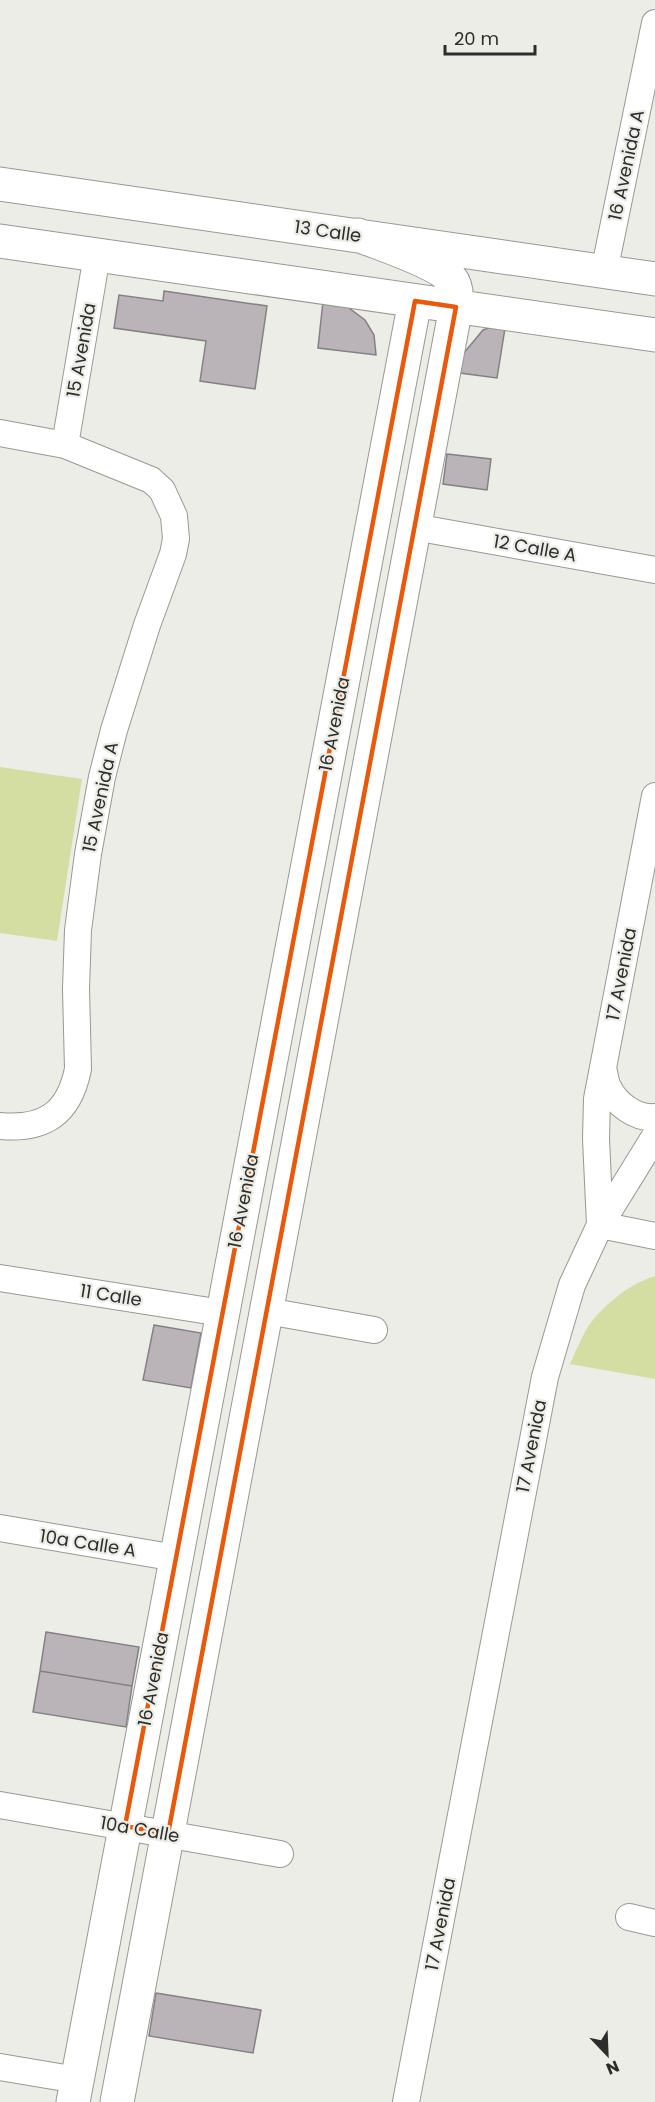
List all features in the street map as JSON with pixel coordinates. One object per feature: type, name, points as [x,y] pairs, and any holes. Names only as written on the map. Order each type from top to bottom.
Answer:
[{"type":"main road","name":"13 Calle","points":[[0,184],[655,279]]},
{"type":"main road","points":[[117,2102],[456,307],[457,298],[452,280],[437,267],[358,236]]},
{"type":"main road","points":[[0,241],[655,335]]},
{"type":"main road","name":"16 Avenida","points":[[75,2091],[415,301]]},
{"type":"street","name":"16 Avenida A","points":[[604,272],[655,23]]},
{"type":"street","name":"15 Avenida","points":[[65,445],[98,255]]},
{"type":"street","points":[[0,433],[65,445]]},
{"type":"street","name":"15 Avenida A","points":[[0,1126],[18,1128],[43,1123],[66,1102],[75,1081],[78,1069],[76,989],[78,930],[102,777],[114,730],[176,539],[174,516],[168,501],[162,490],[151,480],[65,445]]},
{"type":"street","name":"12 Calle A","points":[[414,527],[655,570]]},
{"type":"street","name":"17 Avenida","points":[[406,2102],[544,1377],[572,1285],[600,1225],[596,1139],[597,1099],[655,796]]},
{"type":"street","points":[[603,1067],[607,1086],[617,1101],[632,1112],[655,1117]]},
{"type":"street","points":[[655,1136],[600,1225],[655,1236]]},
{"type":"street","name":"11 Calle","points":[[0,1278],[222,1313]]},
{"type":"street","points":[[267,1311],[374,1330]]},
{"type":"street","name":"10a Calle A","points":[[0,1528],[176,1558]]},
{"type":"street","name":"10a Calle","points":[[0,1805],[279,1854]]},
{"type":"street","points":[[629,1917],[655,1923]]},
{"type":"street","points":[[0,2067],[75,2091]]},
{"type":"highlighted area","points":[[415,301],[456,307],[414,527],[168,1834],[125,1826]]},
{"type":"green space","points":[[0,767],[82,779],[57,941],[0,933]]},
{"type":"green space","points":[[655,1276],[655,1379],[570,1364],[586,1330],[599,1313],[626,1290]]},
{"type":"building","points":[[164,291],[267,306],[255,389],[200,381],[206,341],[114,328],[119,295],[163,301]]},
{"type":"building","points":[[323,301],[342,303],[365,320],[374,335],[376,355],[318,348]]},
{"type":"building","points":[[494,326],[505,328],[497,378],[460,373],[463,354],[483,330]]},
{"type":"building","points":[[447,454],[491,459],[487,490],[443,484]]},
{"type":"building","points":[[154,1325],[201,1333],[191,1388],[143,1380]]},
{"type":"building","points":[[46,1632],[139,1647],[132,1686],[40,1671]]},
{"type":"building","points":[[40,1671],[132,1686],[126,1727],[33,1712]]},
{"type":"building","points":[[156,1993],[261,2010],[253,2053],[149,2036]]}]
